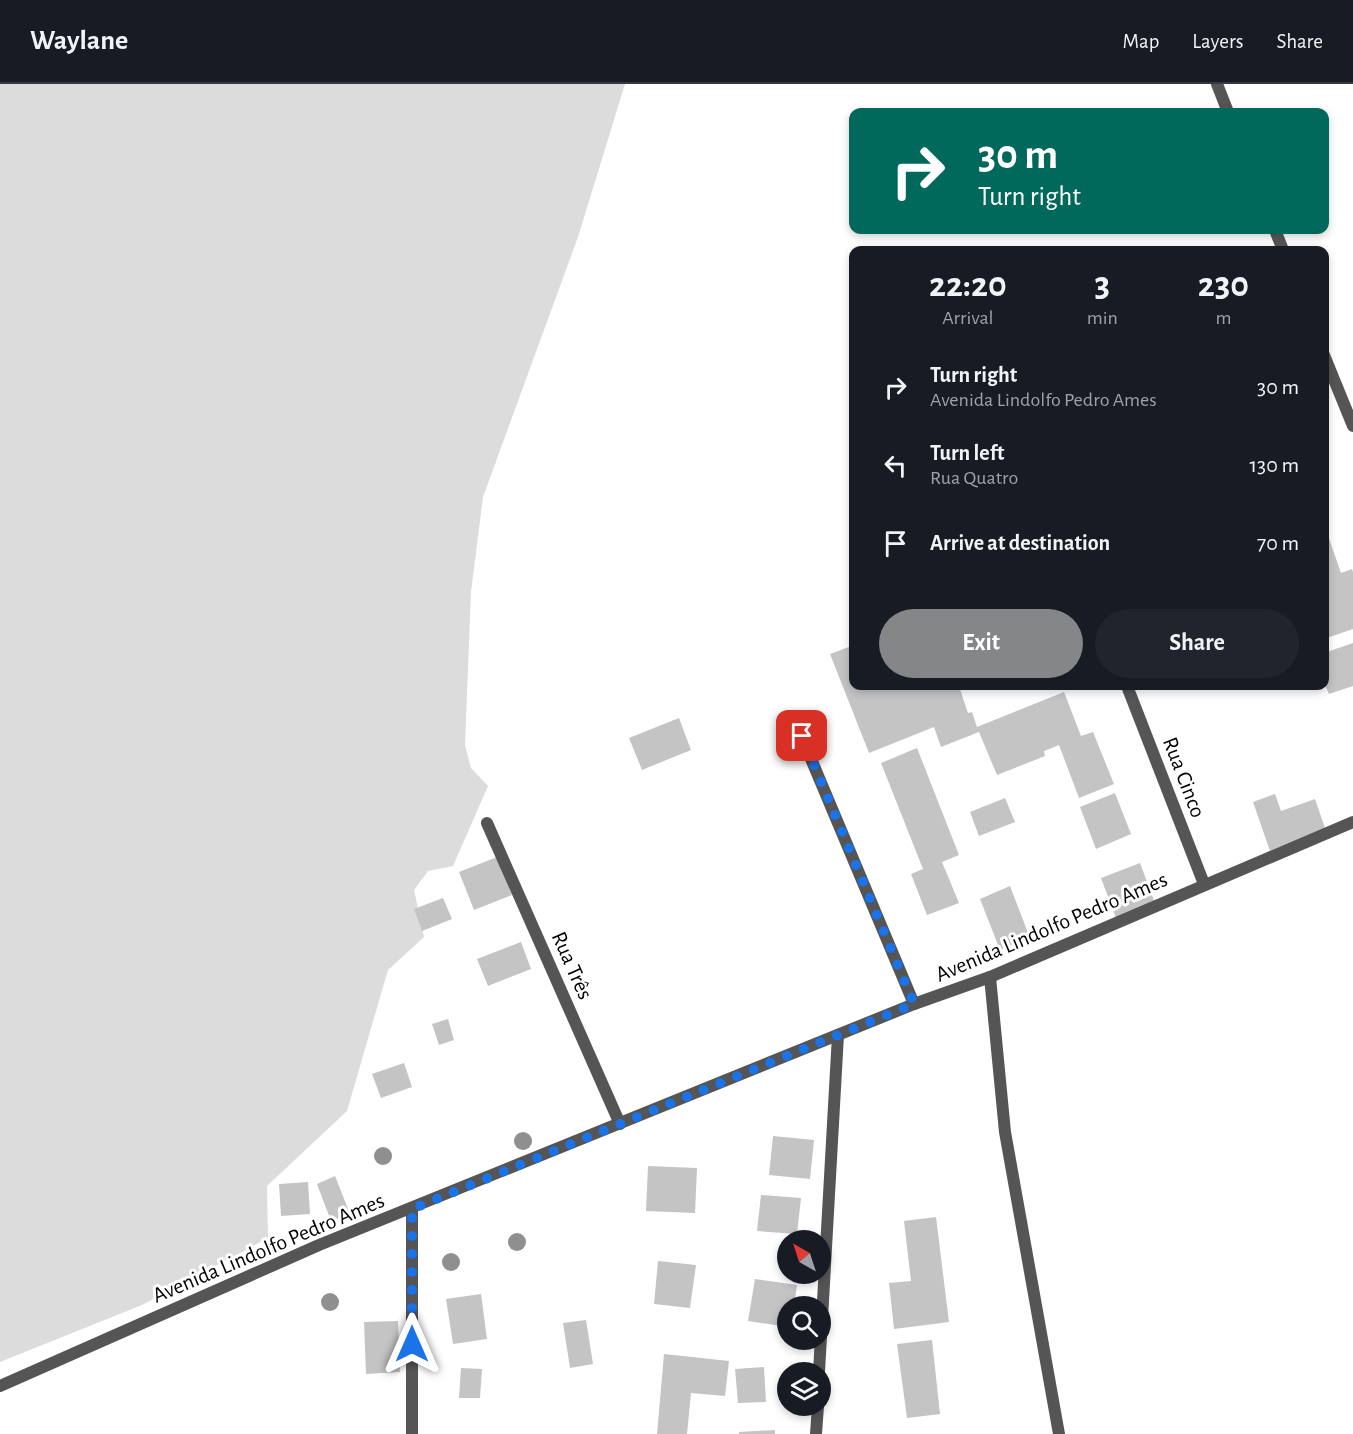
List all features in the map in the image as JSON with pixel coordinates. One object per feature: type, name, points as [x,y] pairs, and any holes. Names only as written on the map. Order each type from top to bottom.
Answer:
[{"type":"street","points":[[1216,84],[1226,108]]},
{"type":"street","points":[[1329,367],[1353,426]]},
{"type":"street","name":"Rua Cinco","points":[[1129,690],[1204,884]]},
{"type":"street","points":[[794,716],[914,1004]]},
{"type":"street","name":"Avenida Lindolfo Pedro Ames","points":[[0,1386],[319,1245],[914,1004],[990,977],[1353,822]]},
{"type":"street","name":"Rua Três","points":[[487,824],[620,1124]]},
{"type":"street","points":[[990,977],[1005,1132],[1059,1434]]},
{"type":"street","points":[[820,1362],[838,1035]]},
{"type":"street","points":[[412,1209],[412,1434]]},
{"type":"street","points":[[816,1434],[817,1416]]},
{"type":"shaded area","points":[[0,84],[625,84],[578,237],[483,497],[471,592],[465,745],[471,768],[488,786],[453,866],[428,871],[414,890],[424,937],[388,970],[347,1111],[267,1186],[268,1238],[142,1305],[0,1362]]},
{"type":"building","points":[[1329,538],[1341,573],[1352,569],[1353,572],[1353,629],[1329,637]]},
{"type":"building","points":[[1353,643],[1353,686],[1329,694],[1327,690],[1329,690],[1329,651]]},
{"type":"building","points":[[849,647],[849,690],[960,690],[968,713],[972,712],[977,727],[1064,692],[1081,736],[1093,732],[1114,784],[1079,798],[1059,745],[1044,751],[1045,756],[997,775],[979,732],[941,747],[934,727],[869,753],[830,654]]},
{"type":"building","points":[[679,718],[691,750],[642,770],[629,738]]},
{"type":"building","points":[[917,748],[959,855],[942,862],[959,903],[927,915],[911,874],[923,869],[881,763]]},
{"type":"building","points":[[1115,793],[1131,834],[1096,849],[1080,807]]},
{"type":"building","points":[[1275,794],[1281,811],[1315,799],[1326,831],[1270,851],[1253,802]]},
{"type":"building","points":[[1005,798],[1015,822],[979,836],[970,812]]},
{"type":"building","points":[[497,857],[512,895],[474,910],[459,872]]},
{"type":"building","points":[[1140,863],[1155,903],[1116,918],[1101,878]]},
{"type":"building","points":[[1010,886],[1030,938],[1000,950],[980,899]]},
{"type":"building","points":[[443,898],[452,919],[422,931],[414,909]]},
{"type":"building","points":[[521,942],[531,969],[488,986],[477,959]]},
{"type":"building","points":[[448,1019],[454,1040],[439,1045],[432,1024]]},
{"type":"building","points":[[404,1063],[412,1087],[381,1098],[372,1074]]},
{"type":"building","points":[[773,1136],[814,1140],[810,1179],[769,1175]]},
{"type":"building","points":[[648,1166],[697,1168],[695,1213],[646,1211]]},
{"type":"building","points":[[335,1176],[350,1214],[331,1221],[317,1184]]},
{"type":"building","points":[[308,1182],[310,1214],[281,1216],[279,1184]]},
{"type":"building","points":[[761,1195],[801,1198],[797,1230],[777,1230],[777,1232],[757,1231]]},
{"type":"building","points":[[936,1217],[949,1322],[894,1329],[889,1283],[911,1281],[904,1221]]},
{"type":"building","points":[[658,1261],[696,1265],[690,1308],[654,1304]]},
{"type":"building","points":[[755,1279],[777,1282],[777,1284],[797,1285],[795,1296],[777,1296],[777,1325],[748,1321]]},
{"type":"building","points":[[481,1294],[487,1339],[453,1344],[446,1299]]},
{"type":"building","points":[[586,1320],[593,1364],[570,1368],[563,1323]]},
{"type":"building","points":[[398,1321],[400,1372],[366,1374],[364,1322]]},
{"type":"building","points":[[932,1340],[940,1414],[907,1418],[897,1344]]},
{"type":"building","points":[[664,1354],[729,1361],[725,1396],[691,1393],[687,1434],[657,1434]]},
{"type":"building","points":[[764,1367],[766,1402],[738,1403],[735,1369]]},
{"type":"building","points":[[461,1368],[482,1369],[480,1398],[459,1398]]},
{"type":"building","points":[[775,1430],[775,1434],[739,1434],[739,1432]]},
{"type":"route","points":[[412,1344],[412,1209],[914,1004],[802,736]]}]
